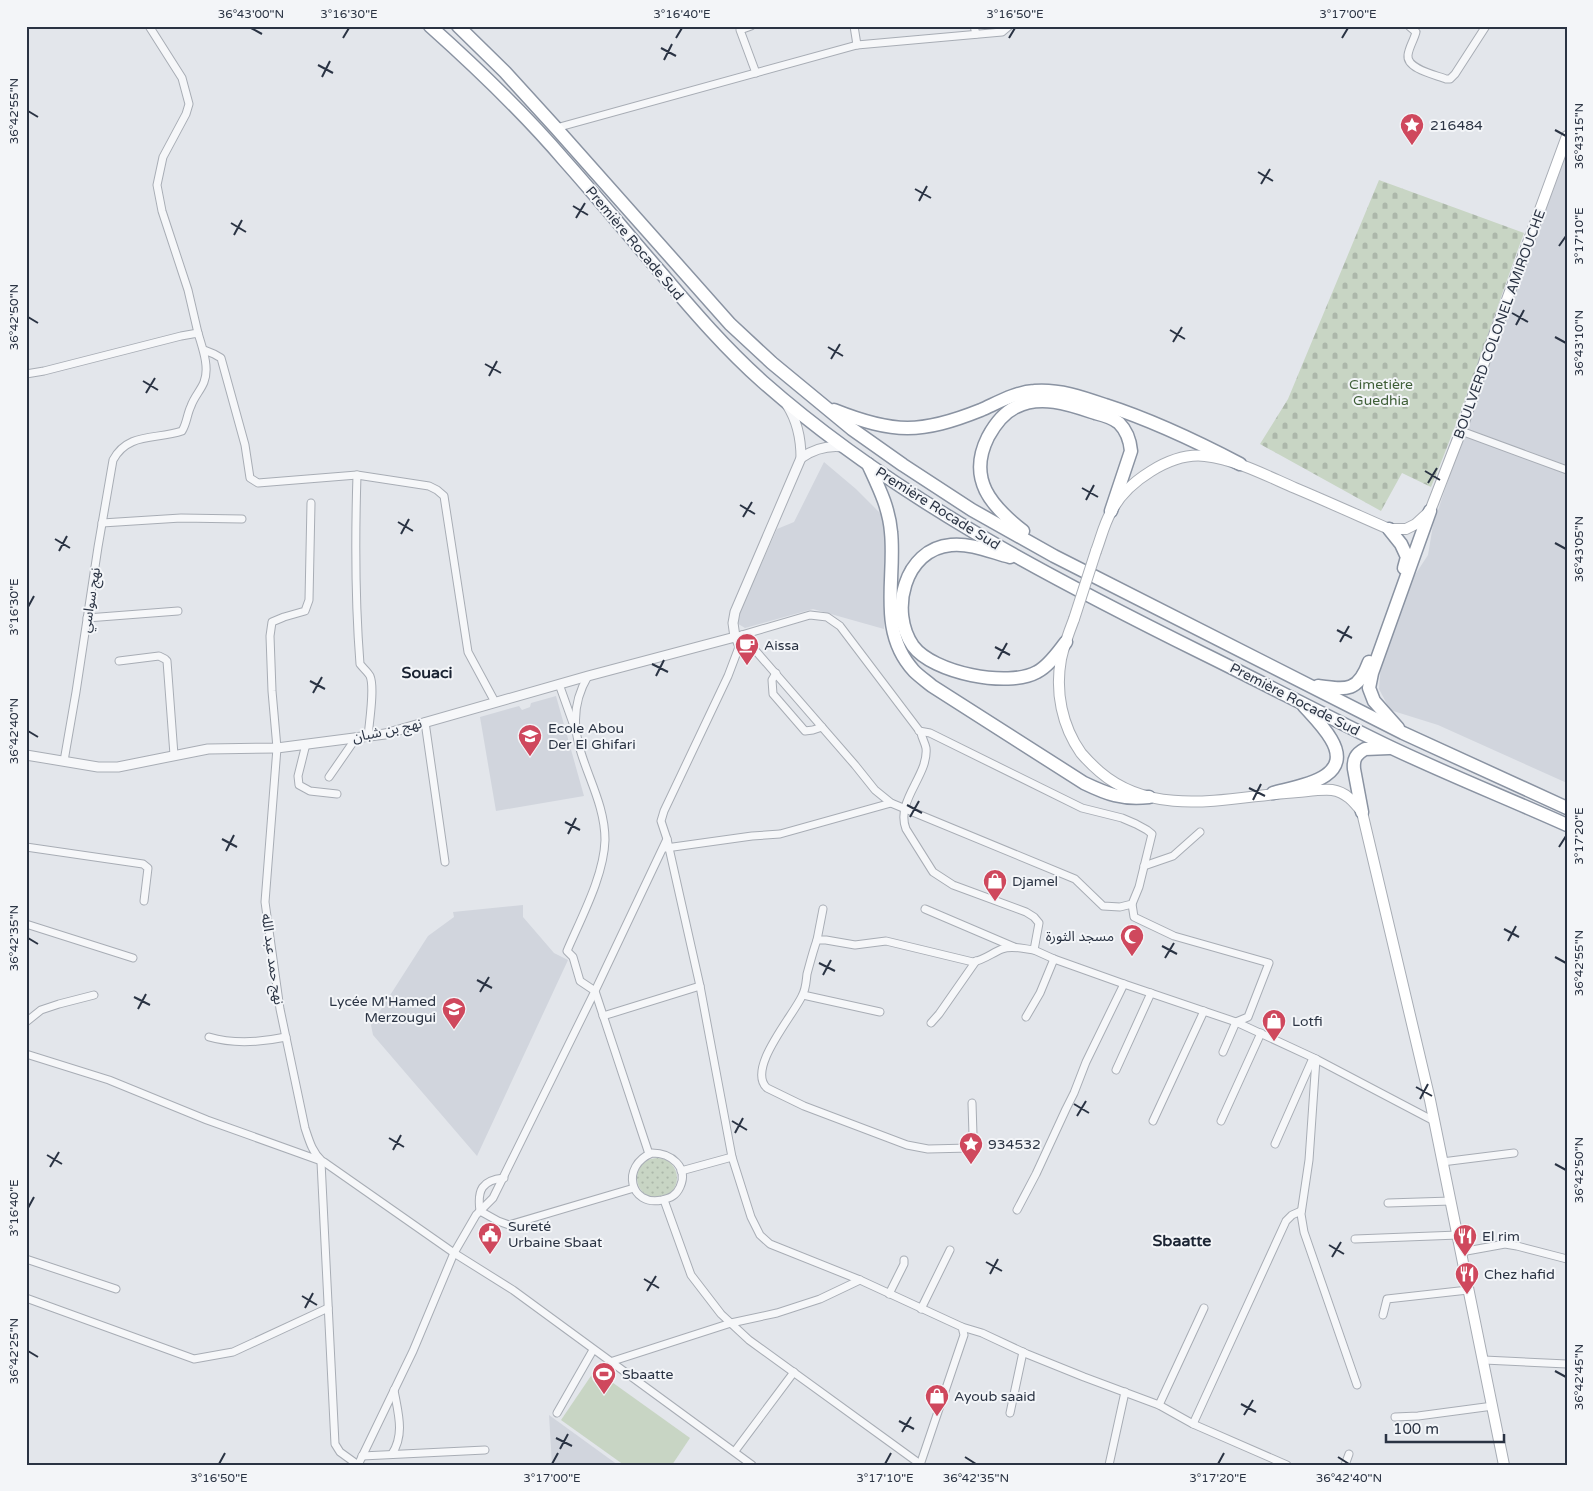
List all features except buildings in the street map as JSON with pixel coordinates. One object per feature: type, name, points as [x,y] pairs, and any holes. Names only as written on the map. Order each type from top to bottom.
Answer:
[{"type":"highway","name":"Première Rocade Sud","points":[[430,26],[477,68],[562,156],[712,334],[784,401],[868,464],[941,511],[1028,562],[1116,610],[1393,748],[1567,825]]},
{"type":"highway","name":"Première Rocade Sud","points":[[458,26],[505,72],[730,324],[772,363],[852,429],[964,505],[1054,556],[1403,733],[1567,808]]},
{"type":"highway","points":[[822,405],[860,420],[886,427],[913,429],[932,427],[960,418],[1016,395],[1032,391],[1047,390],[1069,393],[1158,424],[1240,464]]},
{"type":"highway","points":[[1054,556],[1004,516],[987,494],[980,475],[981,458],[987,440],[994,426],[1003,415],[1026,403],[1043,401],[1068,404],[1112,418],[1120,424],[1130,441],[1131,451],[1111,511]]},
{"type":"highway","points":[[868,464],[886,506],[889,518],[892,548],[890,609],[892,627],[901,651],[914,670],[939,690],[1084,783],[1107,794],[1116,796],[1148,797]]},
{"type":"highway","points":[[1403,733],[1374,701],[1369,688],[1372,673],[1430,511]]},
{"type":"highway","points":[[1310,685],[1342,689],[1356,684],[1364,674],[1407,557],[1401,544],[1389,529]]},
{"type":"highway","points":[[1028,562],[967,544],[949,545],[928,552],[915,565],[907,578],[902,594],[904,631],[914,648],[925,658],[962,673],[1008,679],[1037,672],[1066,642]]},
{"type":"highway","points":[[1273,794],[1325,778],[1332,771],[1336,763],[1337,755],[1330,738],[1301,702]]},
{"type":"highway","points":[[1362,812],[1354,769],[1355,757],[1365,748],[1393,748]]},
{"type":"main road","name":"BOULVERD COLONEL AMIROUCHE","points":[[1430,511],[1461,431],[1567,136]]},
{"type":"main road","points":[[1430,511],[1416,524],[1406,528],[1389,529],[1240,464],[1204,456],[1189,456],[1159,466],[1145,474],[1122,496],[1111,511],[1061,659],[1061,711],[1074,743],[1086,759],[1108,778],[1127,789],[1148,797],[1162,800],[1204,802],[1273,794],[1332,790],[1348,796],[1362,812],[1434,1121],[1504,1465]]},
{"type":"street","points":[[149,26],[182,78],[188,104],[186,114],[162,157],[157,184],[162,211],[188,290],[204,350],[221,358],[245,445],[250,478],[258,483],[357,475],[430,486],[444,496],[468,652],[495,702]]},
{"type":"street","points":[[751,26],[739,28],[756,73]]},
{"type":"street","points":[[854,26],[856,45]]},
{"type":"street","points":[[556,128],[856,45],[975,30],[1002,32],[1010,26]]},
{"type":"street","points":[[1409,26],[1416,32],[1408,60],[1416,68],[1446,79],[1455,74],[1486,26]]},
{"type":"street","points":[[26,374],[198,332]]},
{"type":"street","name":"نهج سواسي","points":[[64,761],[113,460],[118,452],[127,444],[136,440],[182,431],[190,406],[205,380],[204,350]]},
{"type":"street","points":[[323,1162],[335,1444],[340,1452],[358,1465],[413,1351],[454,1253],[480,1211],[494,1198],[666,848],[667,839],[661,821],[664,811],[728,676],[739,648],[738,636],[733,623],[735,612],[801,458],[801,446],[796,422],[784,401]]},
{"type":"street","points":[[1461,431],[1567,470]]},
{"type":"street","points":[[801,458],[826,446],[844,447]]},
{"type":"street","points":[[357,475],[356,615],[360,664],[371,679],[368,737]]},
{"type":"street","name":"نهج حمد عبد الله","points":[[311,502],[309,600],[306,609],[275,620],[272,622],[271,629],[272,691],[277,748],[265,902],[280,1008],[306,1128],[311,1145],[323,1162]]},
{"type":"street","points":[[102,523],[181,518],[242,519]]},
{"type":"street","points":[[87,618],[178,611]]},
{"type":"street","points":[[738,636],[810,615],[827,617],[840,626],[918,730],[926,748],[925,761],[904,809],[903,822],[906,829],[933,872],[953,885],[1026,912],[1034,917],[1038,923],[1034,950]]},
{"type":"street","points":[[738,636],[776,673],[875,790],[890,803],[1075,879],[1103,906],[1120,907],[1132,904]]},
{"type":"street","name":"نهج بن شبان","points":[[26,755],[98,767],[118,767],[208,748],[277,748],[368,737],[738,636]]},
{"type":"street","points":[[120,661],[159,656],[165,659],[168,671],[174,756]]},
{"type":"street","points":[[776,673],[772,680],[773,694],[805,731],[822,726]]},
{"type":"street","points":[[575,729],[579,693],[588,676]]},
{"type":"street","points":[[559,684],[575,729],[579,748],[604,825],[605,841],[595,884],[567,951],[573,957],[580,981],[595,991],[649,1154]]},
{"type":"street","points":[[426,722],[444,862]]},
{"type":"street","points":[[918,730],[930,733],[1082,808],[1122,818],[1148,830],[1152,834],[1139,887],[1132,904],[1134,917],[1174,936],[1269,964],[1248,1017],[1236,1022],[1223,1052]]},
{"type":"street","points":[[329,777],[356,738]]},
{"type":"street","points":[[306,744],[298,776],[299,785],[310,791],[337,794]]},
{"type":"street","points":[[666,848],[780,834],[890,803]]},
{"type":"street","points":[[1144,866],[1173,856],[1200,832]]},
{"type":"street","points":[[26,847],[143,864],[148,868],[144,901]]},
{"type":"street","points":[[666,848],[700,986],[732,1157],[751,1217],[760,1235],[770,1244],[860,1280],[962,1327],[982,1333],[1084,1377],[1159,1405],[1193,1424],[1287,1465]]},
{"type":"street","points":[[823,909],[803,995],[772,1044],[761,1078],[763,1084],[804,1106],[907,1145],[928,1149],[970,1148],[973,1135],[972,1103]]},
{"type":"street","points":[[925,909],[1017,948]]},
{"type":"street","points":[[26,924],[133,958]]},
{"type":"street","points":[[816,940],[854,945],[886,941],[964,961],[976,962]]},
{"type":"street","points":[[931,1023],[976,962],[1003,948],[1034,950],[1124,984],[1236,1022],[1315,1058],[1434,1121]]},
{"type":"street","points":[[1026,1017],[1040,993],[1054,959]]},
{"type":"street","points":[[1017,1210],[1036,1174],[1074,1093],[1086,1062],[1124,984]]},
{"type":"street","points":[[603,1016],[700,986]]},
{"type":"street","points":[[1116,1070],[1151,993]]},
{"type":"street","points":[[26,1022],[41,1010],[94,995]]},
{"type":"street","points":[[803,995],[880,1012]]},
{"type":"street","points":[[1153,1121],[1204,1011]]},
{"type":"street","points":[[1221,1121],[1261,1033]]},
{"type":"street","points":[[209,1037],[218,1040],[264,1042],[286,1036]]},
{"type":"street","points":[[26,1054],[109,1080],[207,1120],[323,1162],[454,1253],[512,1290],[752,1465]]},
{"type":"street","points":[[1275,1144],[1315,1058]]},
{"type":"street","points":[[1315,1058],[1309,1160],[1302,1211],[1304,1232],[1357,1385]]},
{"type":"street","points":[[660,1153],[669,1156],[675,1161],[681,1171],[681,1185],[677,1193],[670,1199],[654,1202],[645,1200],[634,1188],[633,1171],[637,1162],[649,1154],[660,1153]]},
{"type":"street","points":[[1442,1162],[1514,1153]]},
{"type":"street","points":[[681,1171],[732,1157]]},
{"type":"street","points":[[480,1211],[480,1196],[484,1185],[492,1179],[504,1178]]},
{"type":"street","points":[[480,1211],[510,1225],[634,1188]]},
{"type":"street","points":[[664,1200],[691,1275],[721,1314],[749,1340],[920,1464],[964,1335],[962,1327]]},
{"type":"street","points":[[1388,1202],[1451,1201]]},
{"type":"street","points":[[1193,1424],[1286,1221],[1292,1215],[1302,1211]]},
{"type":"street","points":[[1355,1239],[1458,1235]]},
{"type":"street","points":[[1461,1252],[1504,1244],[1567,1259]]},
{"type":"street","points":[[921,1309],[950,1250]]},
{"type":"street","points":[[26,1259],[116,1289]]},
{"type":"street","points":[[889,1294],[904,1264],[904,1260]]},
{"type":"street","points":[[610,1362],[731,1323],[777,1313],[820,1300],[860,1280]]},
{"type":"street","points":[[1383,1315],[1387,1299],[1468,1290]]},
{"type":"street","points":[[26,1298],[194,1359],[233,1352],[328,1308]]},
{"type":"street","points":[[1159,1405],[1204,1308]]},
{"type":"street","points":[[557,1413],[593,1350]]},
{"type":"street","points":[[1010,1413],[1023,1352]]},
{"type":"street","points":[[1484,1360],[1567,1364]]},
{"type":"street","points":[[735,1451],[794,1372]]},
{"type":"street","points":[[392,1454],[399,1441],[400,1433],[394,1390]]},
{"type":"street","points":[[1108,1465],[1125,1392]]},
{"type":"street","points":[[1395,1417],[1418,1416],[1493,1406]]},
{"type":"street","points":[[362,1456],[485,1450]]},
{"type":"street","points":[[1345,1465],[1349,1454]]},
{"type":"shaded area","points":[[1567,152],[1567,783],[1438,725],[1390,710],[1379,689],[1381,664],[1411,581],[1428,555],[1433,525],[1464,433]]},
{"type":"shaded area","points":[[824,462],[856,489],[885,518],[884,629],[813,609],[745,628],[735,622],[777,529],[794,522]]},
{"type":"shaded area","name":"Ecole Abou Der El Ghifari","points":[[556,696],[584,796],[496,811],[480,717],[519,706],[522,710],[530,707],[531,703]]},
{"type":"shaded area","name":"Lycée M'Hamed Merzougui","points":[[523,905],[523,917],[554,953],[568,960],[477,1156],[373,1035],[371,1025],[428,936],[454,917],[453,912]]},
{"type":"shaded area","points":[[549,1415],[618,1465],[552,1465]]},
{"type":"green space","name":"Cimetière Guedhia","points":[[1379,180],[1524,233],[1468,392],[1431,487],[1402,473],[1381,511],[1260,444],[1288,399]]},
{"type":"green space","points":[[657,1158],[671,1164],[677,1178],[671,1192],[657,1198],[643,1192],[637,1178],[643,1164]]},
{"type":"green space","name":"Sbaatte","points":[[595,1370],[690,1438],[672,1465],[624,1465],[561,1420]]},
{"type":"place","name":"216484","points":[[1412,146]]},
{"type":"place","name":"Aissa","points":[[747,666]]},
{"type":"place","name":"Ecole Abou Der El Ghifari","points":[[530,757]]},
{"type":"place","name":"Djamel","points":[[995,902]]},
{"type":"place","name":"مسجد الثورة","points":[[1132,957]]},
{"type":"place","name":"Lycée M'Hamed Merzougui","points":[[454,1030]]},
{"type":"place","name":"Lotfi","points":[[1274,1042]]},
{"type":"place","name":"934532","points":[[971,1165]]},
{"type":"place","name":"Sureté Urbaine Sbaat","points":[[490,1255]]},
{"type":"place","name":"El rim","points":[[1465,1257]]},
{"type":"place","name":"Chez hafid","points":[[1467,1295]]},
{"type":"place","name":"Sbaatte","points":[[604,1395]]},
{"type":"place","name":"Ayoub saaid","points":[[937,1417]]},
{"type":"district","name":"Souaci","points":[[427,672]]},
{"type":"district","name":"Sbaatte","points":[[1182,1240]]}]
